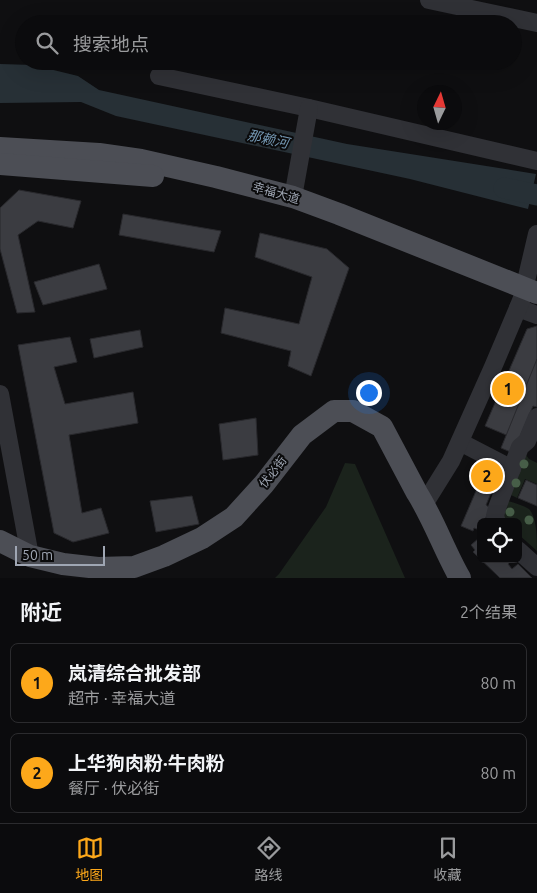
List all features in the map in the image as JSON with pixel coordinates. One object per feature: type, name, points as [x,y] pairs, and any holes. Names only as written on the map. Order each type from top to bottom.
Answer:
[{"type":"main road","name":"幸福大道","points":[[0,148],[99,154],[141,160],[293,197],[531,292]]},
{"type":"main road","name":"幸福大道","points":[[0,164],[151,176],[327,221],[531,292]]},
{"type":"main road","name":"伏必街","points":[[0,541],[30,556],[63,564],[98,568],[134,567],[164,556],[202,538],[234,517],[264,484],[302,435],[334,411],[353,411],[382,427],[449,548],[468,578]]},
{"type":"main road","name":"伏必街","points":[[428,507],[450,560],[460,578]]},
{"type":"street","points":[[429,0],[499,15]]},
{"type":"street","points":[[522,20],[537,23]]},
{"type":"street","points":[[159,76],[308,108],[537,162]]},
{"type":"street","points":[[293,197],[308,108]]},
{"type":"street","points":[[428,507],[464,440],[493,367],[531,292],[537,234]]},
{"type":"street","points":[[0,394],[30,556]]},
{"type":"street","points":[[496,518],[497,508],[520,447],[526,441],[537,417]]},
{"type":"street","points":[[464,440],[514,464]]},
{"type":"street","points":[[522,554],[537,567]]},
{"type":"shaded area","points":[[528,449],[526,455],[537,463],[537,484],[525,479],[517,498],[511,495]]},
{"type":"shaded area","points":[[345,463],[355,464],[405,578],[275,578],[326,507]]},
{"type":"shaded area","points":[[506,500],[529,509],[534,518],[536,528],[537,551],[522,538],[522,518],[504,518],[501,506]]},
{"type":"water","points":[[0,64],[15,64],[15,70],[53,70],[78,76],[99,90],[347,144],[536,174],[528,209],[410,179],[116,116],[81,102],[0,103]]},
{"type":"building","points":[[19,190],[81,201],[73,228],[38,221],[18,235],[35,312],[17,313],[0,249],[0,208]]},
{"type":"building","points":[[123,214],[221,231],[214,252],[119,235]]},
{"type":"building","points":[[260,233],[327,249],[349,268],[311,376],[288,366],[291,351],[221,333],[225,308],[299,324],[312,277],[255,257]]},
{"type":"building","points":[[99,264],[107,289],[43,305],[34,282]]},
{"type":"building","points":[[537,326],[537,383],[511,437],[485,426],[527,329]]},
{"type":"building","points":[[140,330],[143,347],[94,358],[90,339]]},
{"type":"building","points":[[70,337],[77,362],[54,367],[65,404],[133,392],[138,423],[69,435],[82,513],[101,508],[109,533],[73,542],[54,533],[18,345]]},
{"type":"building","points":[[537,359],[537,407],[533,406],[513,453],[501,448]]},
{"type":"building","points":[[256,418],[258,455],[223,460],[219,424]]},
{"type":"building","points":[[488,463],[506,470],[497,490],[493,488],[486,505],[490,508],[486,518],[477,518],[477,529],[474,528],[473,531],[461,526]]},
{"type":"building","points":[[526,480],[537,485],[537,506],[518,498]]},
{"type":"building","points":[[192,496],[199,524],[156,532],[150,501]]},
{"type":"building","points":[[477,540],[477,556],[473,552],[475,550],[471,545]]},
{"type":"building","points":[[484,563],[509,563],[512,569],[518,564],[532,578],[500,578]]},
{"type":"waterway","name":"那赖河","points":[[504,188],[537,195]]},
{"type":"place","name":"岚清综合批发部","points":[[508,389]]},
{"type":"place","name":"上华狗肉粉·牛肉粉","points":[[487,476]]}]
